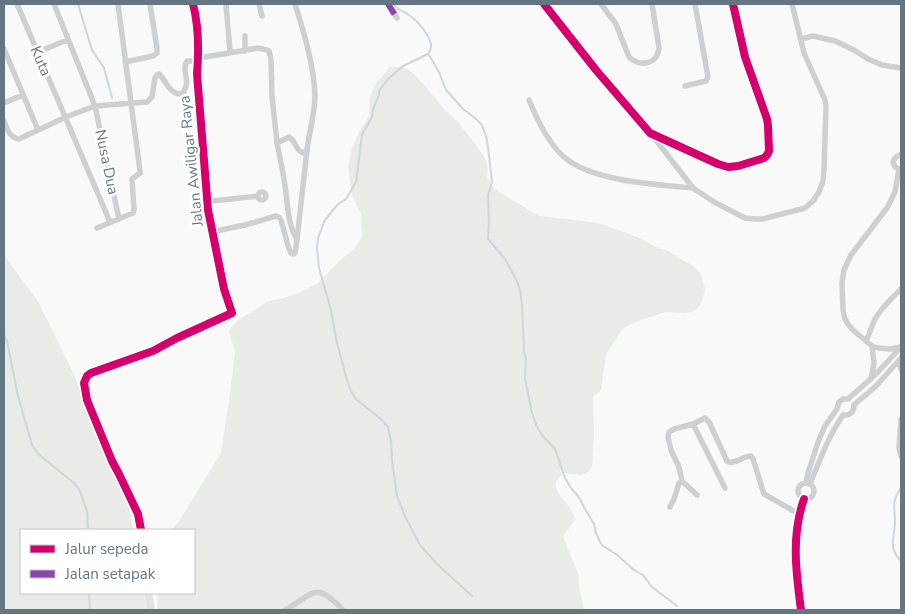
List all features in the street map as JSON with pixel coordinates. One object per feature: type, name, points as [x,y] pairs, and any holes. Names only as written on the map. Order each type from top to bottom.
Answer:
[{"type":"street","name":"Kuta","points":[[17,4],[110,222]]},
{"type":"street","points":[[54,4],[95,106]]},
{"type":"street","points":[[118,4],[130,104]]},
{"type":"street","points":[[126,62],[154,56],[157,53],[150,4]]},
{"type":"street","name":"Jalan Awiligar Raya","points":[[140,529],[138,514],[112,461],[88,400],[84,383],[91,372],[153,351],[232,313],[224,289],[208,210],[197,79],[198,29],[193,4]]},
{"type":"street","points":[[226,4],[230,52]]},
{"type":"street","points":[[259,4],[262,16]]},
{"type":"street","points":[[212,232],[276,216],[281,220],[289,249],[294,254],[306,150],[315,98],[311,63],[295,4]]},
{"type":"street","points":[[388,4],[398,18]]},
{"type":"street","points":[[544,4],[693,188],[714,202],[745,218],[754,219],[805,208],[813,201],[823,181],[825,100],[804,53],[792,4]]},
{"type":"street","points":[[601,4],[616,24],[629,57],[634,61],[642,63],[648,63],[653,60],[658,53],[652,4]]},
{"type":"street","points":[[685,86],[706,81],[708,78],[694,4]]},
{"type":"street","points":[[650,134],[728,167],[738,166],[764,158],[767,155],[769,150],[767,119],[745,57],[733,4]]},
{"type":"street","points":[[245,36],[245,50]]},
{"type":"street","points":[[801,39],[812,36],[835,41],[882,65],[901,68]]},
{"type":"street","points":[[38,52],[67,40]]},
{"type":"street","name":"Kuta","points":[[4,49],[38,130]]},
{"type":"street","points":[[4,121],[10,135],[19,139],[95,106],[150,101],[155,78],[159,74],[172,92],[182,94],[187,84],[184,66],[187,61],[230,52],[267,50],[270,53],[271,59],[272,96],[277,143],[289,218],[297,239]]},
{"type":"street","points":[[4,103],[23,95]]},
{"type":"street","points":[[529,100],[550,140],[573,163],[594,173],[629,181],[693,188]]},
{"type":"street","name":"Nusa Dua","points":[[97,228],[133,213],[132,179],[140,171],[130,104]]},
{"type":"street","name":"Nusa Dua","points":[[95,106],[119,219]]},
{"type":"street","points":[[277,143],[289,137],[303,154],[306,150]]},
{"type":"street","points":[[901,154],[896,156],[893,162],[895,167],[900,170],[895,192],[887,208],[851,255],[844,270],[842,292],[845,319],[854,332],[872,346],[878,348],[890,349],[901,347]]},
{"type":"street","points":[[207,201],[258,196]]},
{"type":"street","points":[[866,341],[875,320],[885,304],[901,289]]},
{"type":"street","points":[[872,346],[874,363],[871,379],[876,386]]},
{"type":"street","points":[[848,399],[871,379],[901,347]]},
{"type":"street","points":[[900,360],[901,370]]},
{"type":"street","points":[[837,409],[838,412],[846,416],[851,413],[854,405],[876,386],[900,360]]},
{"type":"street","points":[[804,499],[813,495],[814,490],[808,484],[808,473],[825,426],[841,400],[848,399],[854,405]]},
{"type":"street","points":[[808,484],[834,428],[843,415]]},
{"type":"street","points":[[697,495],[682,481],[679,466],[671,450],[668,437],[669,432],[674,429],[693,424],[705,418],[727,461],[732,463],[751,456],[764,494],[799,514]]},
{"type":"street","points":[[901,419],[899,448],[901,456]]},
{"type":"street","points":[[693,424],[724,488]]},
{"type":"street","points":[[670,507],[679,483],[682,481]]},
{"type":"street","points":[[804,499],[800,496],[799,489],[801,485],[808,484]]},
{"type":"street","points":[[801,610],[795,544],[799,514],[804,499]]},
{"type":"street","points":[[285,610],[294,608],[310,593],[320,592],[331,598],[343,610]]},
{"type":"street","points":[[148,594],[151,610]]},
{"type":"shaded area","points":[[390,67],[407,69],[416,76],[458,122],[476,145],[485,158],[488,170],[487,177],[494,188],[539,216],[605,225],[668,251],[696,268],[701,275],[705,289],[703,298],[700,306],[692,312],[666,312],[638,321],[620,332],[606,355],[601,390],[593,397],[594,433],[592,466],[589,471],[582,475],[564,473],[557,481],[556,489],[558,493],[576,519],[563,536],[579,576],[579,587],[584,610],[157,610],[156,594],[195,594],[195,529],[172,529],[178,523],[221,453],[235,352],[229,331],[238,320],[266,302],[299,293],[318,283],[355,248],[362,237],[361,214],[352,196],[348,166],[359,132],[369,116],[370,97],[375,85]]},
{"type":"shaded area","points":[[4,255],[39,303],[75,377],[100,446],[129,508],[134,529],[20,529],[20,594],[144,594],[146,610],[4,610]]},
{"type":"waterway","points":[[78,4],[92,50],[104,68],[112,98]]},
{"type":"waterway","points":[[393,4],[420,25],[429,38],[431,48],[428,54],[403,66],[388,79],[379,91],[372,117],[362,135],[356,182],[346,199],[338,204],[325,220],[318,238],[319,268],[351,391],[356,399],[388,427],[397,496],[405,516],[420,545],[437,564],[472,596]]},
{"type":"waterway","points":[[429,55],[439,72],[446,90],[463,109],[482,125],[486,136],[492,182],[488,195],[488,239],[505,259],[520,290],[526,360],[525,379],[537,427],[555,449],[565,478],[594,524],[596,533],[603,546],[643,575],[652,587],[677,606]]},
{"type":"waterway","points":[[4,335],[32,445],[38,454],[74,483],[80,491],[87,511],[88,529]]},
{"type":"waterway","points":[[901,488],[895,501],[893,543],[894,552],[901,561]]},
{"type":"waterway","points":[[89,594],[90,610]]},
{"type":"marked path","points":[[388,4],[397,18]]},
{"type":"cycle path","points":[[141,529],[138,514],[112,461],[87,400],[84,383],[87,376],[91,373],[153,351],[232,313],[224,289],[208,210],[197,74],[197,30],[193,4]]},
{"type":"cycle path","points":[[544,4],[596,70],[650,133],[728,167],[764,158],[769,151],[767,119],[745,57],[733,4]]},
{"type":"cycle path","points":[[801,610],[796,568],[796,540],[797,527],[804,499]]}]
